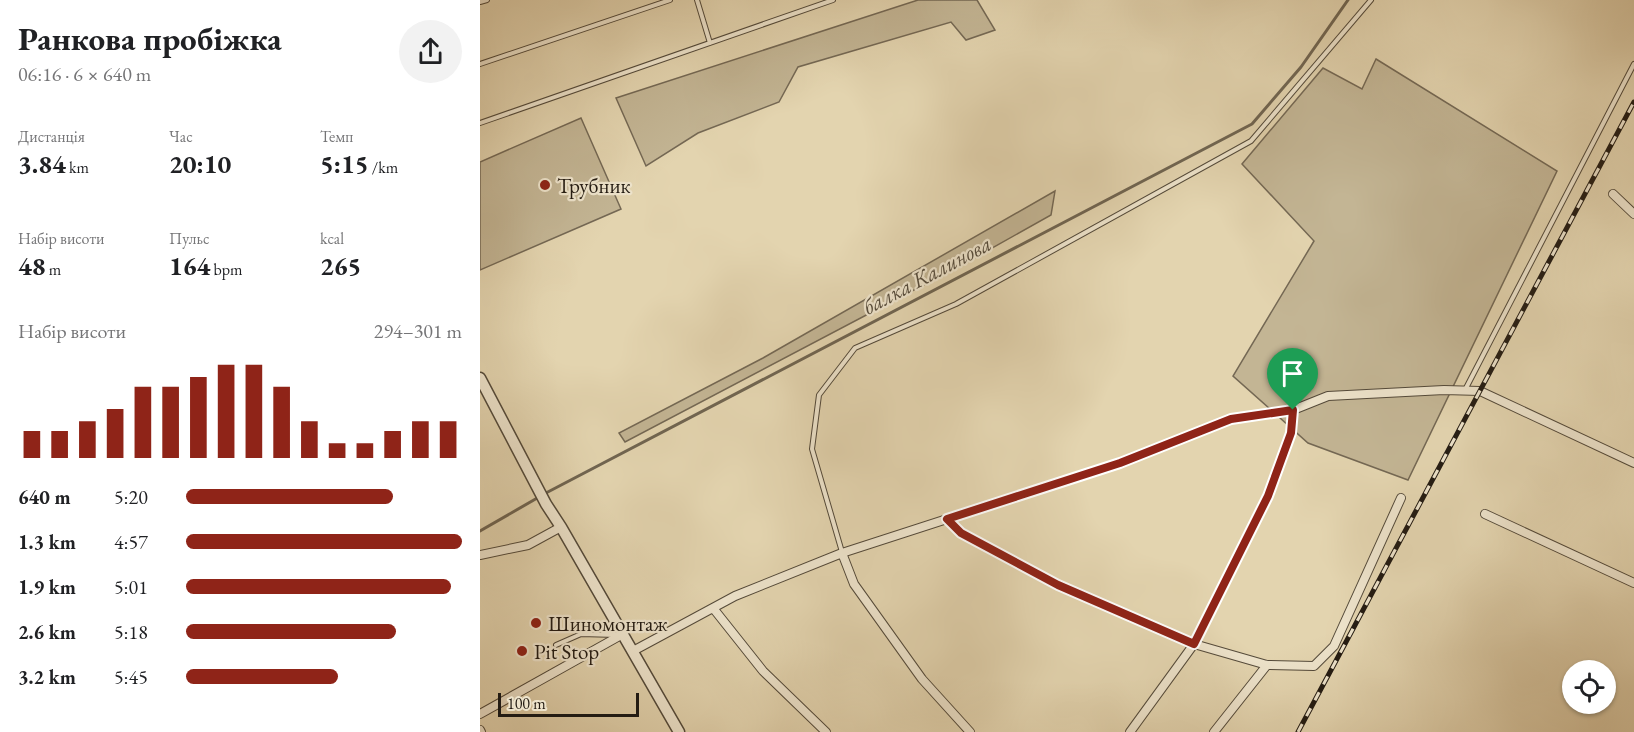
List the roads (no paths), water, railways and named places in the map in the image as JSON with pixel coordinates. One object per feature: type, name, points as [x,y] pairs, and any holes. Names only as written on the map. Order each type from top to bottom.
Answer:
[{"type":"street","points":[[1613,194],[1634,214]]},
{"type":"street","points":[[480,378],[546,504],[679,732]]},
{"type":"street","points":[[633,651],[735,596],[842,553],[1120,463],[1231,419],[1293,410],[1328,396],[1444,390],[1480,391],[1634,464]]},
{"type":"street","points":[[1130,732],[1194,644],[1268,496],[1291,433],[1293,410]]},
{"type":"street","points":[[947,519],[961,533],[1058,585],[1194,644],[1268,665],[1314,666],[1334,646],[1401,498]]},
{"type":"street","points":[[1485,514],[1634,583]]},
{"type":"street","points":[[480,555],[528,546],[561,527]]},
{"type":"street","points":[[842,553],[854,584],[922,679],[970,732]]},
{"type":"street","points":[[713,608],[763,671],[826,732]]},
{"type":"street","points":[[480,714],[623,634]]},
{"type":"street","points":[[1214,732],[1268,665]]},
{"type":"lane","points":[[480,2],[487,0]]},
{"type":"lane","points":[[480,64],[670,0]]},
{"type":"lane","points":[[697,0],[710,43]]},
{"type":"lane","points":[[480,123],[833,0]]},
{"type":"lane","points":[[842,553],[812,449],[819,395],[855,348],[956,304],[1251,141],[1371,0]]},
{"type":"lane","points":[[1465,390],[1634,64]]},
{"type":"lane","points":[[556,645],[581,634],[608,636],[623,634]]},
{"type":"waterway","name":"балка Калинова","points":[[544,494],[1252,124],[1301,67],[1348,0]]},
{"type":"waterway","name":"балка Калинова","points":[[480,531],[539,497]]},
{"type":"railway","points":[[1298,732],[1634,102]]},
{"type":"place","name":"Трубник","points":[[545,185]]},
{"type":"place","name":"Шиномонтаж","points":[[536,623]]},
{"type":"place","name":"Pit Stop","points":[[522,651]]}]
